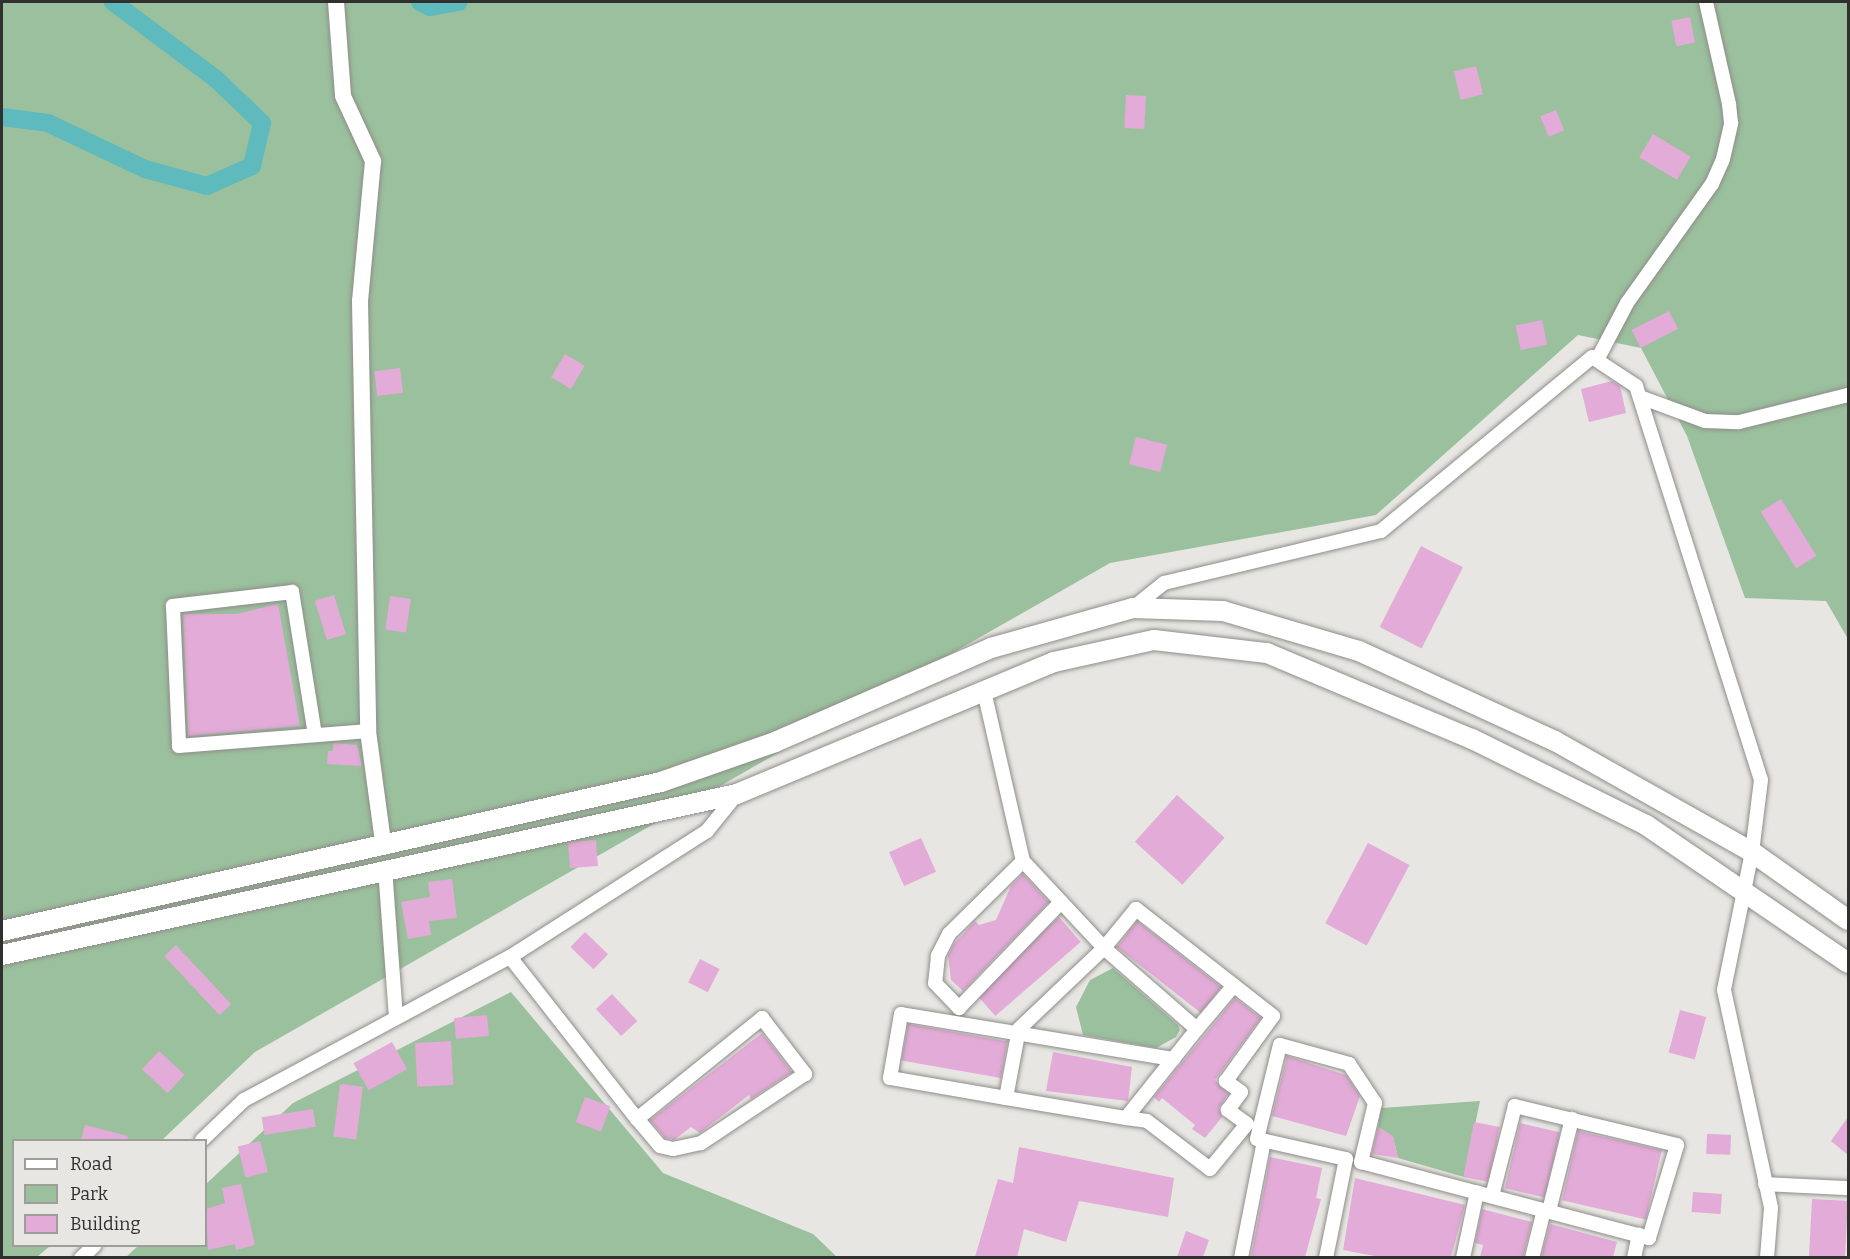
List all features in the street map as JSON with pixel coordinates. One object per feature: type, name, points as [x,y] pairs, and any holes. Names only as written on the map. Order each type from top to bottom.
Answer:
[{"type":"main road","points":[[2,931],[383,842],[661,782],[775,742],[991,648],[1133,608],[1223,611],[1359,651],[1555,741],[1752,852],[1848,920]]},
{"type":"main road","points":[[2,955],[385,868],[582,830],[737,794],[1054,662],[1154,640],[1267,654],[1492,749],[1646,825],[1848,963]]},
{"type":"street","points":[[336,2],[343,96],[373,161],[360,301],[368,731],[383,842]]},
{"type":"street","points":[[1597,360],[1627,303],[1712,184],[1723,159],[1731,123],[1729,104],[1706,2]]},
{"type":"street","points":[[1133,608],[1164,583],[1381,531],[1592,357],[1636,386],[1761,780],[1752,852],[1724,990],[1771,1208],[1767,1257]]},
{"type":"street","points":[[1640,398],[1705,421],[1739,422],[1848,395]]},
{"type":"street","points":[[315,735],[292,592],[173,606],[179,746],[368,731]]},
{"type":"street","points":[[984,691],[1023,861],[1104,948],[1197,1029]]},
{"type":"street","points":[[203,1139],[244,1100],[510,957],[707,831],[737,794]]},
{"type":"street","points":[[959,1008],[936,983],[938,956],[949,934],[1023,861]]},
{"type":"street","points":[[385,868],[396,1018]]},
{"type":"street","points":[[957,1023],[959,1008],[1061,902]]},
{"type":"street","points":[[1006,1098],[1018,1035],[1019,1029],[1104,948],[1136,909],[1273,1016],[1226,1081],[1241,1092],[1228,1110],[1248,1125],[1210,1169],[1147,1121],[1006,1098],[890,1078],[901,1014],[1018,1035],[1173,1059]]},
{"type":"street","points":[[510,957],[637,1119],[660,1146],[673,1149],[701,1143],[805,1074],[762,1018],[637,1119]]},
{"type":"street","points":[[1126,1118],[1234,985]]},
{"type":"street","points":[[1361,1162],[1375,1103],[1349,1064],[1280,1046],[1257,1139],[1361,1162],[1649,1238],[1677,1145],[1515,1106],[1492,1196]]},
{"type":"street","points":[[1532,1257],[1572,1119]]},
{"type":"street","points":[[1241,1257],[1264,1141]]},
{"type":"street","points":[[1326,1257],[1346,1159]]},
{"type":"street","points":[[1766,1184],[1848,1188]]},
{"type":"street","points":[[1463,1257],[1477,1192]]},
{"type":"street","points":[[1634,1257],[1639,1235]]},
{"type":"green space","points":[[2,2],[1848,2],[1848,639],[1826,601],[1745,598],[1687,436],[1641,348],[1578,335],[1376,515],[1110,563],[255,1052],[163,1139],[12,1139],[12,1247],[49,1247],[37,1257],[2,1258]]},
{"type":"green space","points":[[1113,968],[1178,1025],[1180,1030],[1176,1037],[1156,1048],[1083,1035],[1076,1007],[1090,980]]},
{"type":"green space","points":[[511,992],[663,1173],[813,1234],[837,1257],[125,1258],[137,1247],[207,1247],[207,1183],[293,1103]]},
{"type":"green space","points":[[1480,1101],[1464,1177],[1398,1158],[1393,1137],[1378,1127],[1381,1108]]},
{"type":"building","points":[[1690,17],[1695,43],[1676,46],[1671,21]]},
{"type":"building","points":[[1476,66],[1483,94],[1461,100],[1454,72]]},
{"type":"building","points":[[1126,95],[1146,96],[1144,129],[1124,128]]},
{"type":"building","points":[[1556,110],[1564,130],[1548,137],[1540,116]]},
{"type":"building","points":[[1653,134],[1691,157],[1677,180],[1639,157]]},
{"type":"building","points":[[1669,311],[1678,329],[1641,348],[1632,330]]},
{"type":"building","points":[[1542,320],[1547,344],[1521,350],[1516,326]]},
{"type":"building","points":[[565,354],[585,366],[571,389],[551,377]]},
{"type":"building","points":[[400,368],[403,393],[377,396],[374,371]]},
{"type":"building","points":[[1612,381],[1620,386],[1626,413],[1589,422],[1581,389]]},
{"type":"building","points":[[1136,437],[1167,445],[1160,472],[1129,464]]},
{"type":"building","points":[[1781,499],[1817,556],[1796,569],[1761,512]]},
{"type":"building","points":[[1421,546],[1463,567],[1422,648],[1380,627]]},
{"type":"building","points":[[334,595],[346,634],[327,640],[315,601]]},
{"type":"building","points":[[390,596],[411,599],[406,633],[385,630]]},
{"type":"building","points":[[278,604],[300,726],[188,736],[183,614],[237,614]]},
{"type":"building","points":[[333,743],[357,745],[362,766],[327,764],[328,751],[333,751]]},
{"type":"building","points":[[1177,795],[1225,838],[1182,885],[1135,842]]},
{"type":"building","points":[[921,838],[936,872],[904,886],[889,852]]},
{"type":"building","points":[[596,840],[598,866],[570,868],[568,842]]},
{"type":"building","points":[[1368,843],[1409,865],[1367,945],[1325,923]]},
{"type":"building","points":[[1023,874],[1049,902],[963,991],[951,980],[948,955],[954,944],[975,921],[979,925],[996,920],[1011,886]]},
{"type":"building","points":[[452,879],[457,918],[429,921],[431,935],[408,939],[401,902],[430,897],[428,882]]},
{"type":"building","points":[[1059,917],[1081,942],[995,1016],[974,991]]},
{"type":"building","points":[[1137,921],[1221,987],[1201,1013],[1117,947]]},
{"type":"building","points":[[585,932],[608,954],[593,969],[570,947]]},
{"type":"building","points":[[176,945],[231,1004],[220,1015],[164,956]]},
{"type":"building","points":[[700,959],[720,969],[708,992],[688,982]]},
{"type":"building","points":[[612,994],[637,1021],[621,1036],[596,1009]]},
{"type":"building","points":[[1235,998],[1261,1018],[1215,1080],[1228,1094],[1219,1108],[1222,1117],[1205,1138],[1192,1129],[1195,1125],[1162,1098],[1159,1102],[1154,1097]]},
{"type":"building","points":[[1680,1010],[1706,1017],[1695,1059],[1669,1053]]},
{"type":"building","points":[[487,1015],[489,1036],[456,1039],[454,1018]]},
{"type":"building","points":[[908,1024],[1007,1042],[1001,1078],[902,1060]]},
{"type":"building","points":[[762,1033],[792,1072],[751,1099],[749,1095],[700,1133],[691,1127],[674,1140],[665,1138],[650,1120]]},
{"type":"building","points":[[451,1041],[453,1085],[417,1087],[415,1043]]},
{"type":"building","points":[[392,1042],[407,1069],[369,1090],[354,1063]]},
{"type":"building","points":[[159,1051],[185,1075],[168,1093],[142,1069]]},
{"type":"building","points":[[1053,1052],[1132,1067],[1128,1101],[1046,1091]]},
{"type":"building","points":[[1287,1056],[1346,1075],[1360,1096],[1346,1136],[1272,1116]]},
{"type":"building","points":[[340,1084],[363,1087],[356,1139],[334,1137]]},
{"type":"building","points":[[585,1097],[610,1106],[601,1132],[576,1122]]},
{"type":"building","points":[[313,1109],[316,1127],[264,1135],[262,1117]]},
{"type":"building","points":[[1848,1117],[1848,1155],[1831,1141]]},
{"type":"building","points":[[1474,1122],[1500,1127],[1489,1182],[1463,1177]]},
{"type":"building","points":[[1520,1123],[1560,1132],[1545,1198],[1505,1188]]},
{"type":"building","points":[[85,1125],[128,1136],[127,1139],[81,1139]]},
{"type":"building","points":[[1378,1127],[1393,1136],[1398,1158],[1372,1154]]},
{"type":"building","points":[[1578,1131],[1662,1150],[1646,1220],[1562,1200]]},
{"type":"building","points":[[1707,1134],[1731,1135],[1730,1155],[1706,1154]]},
{"type":"building","points":[[260,1141],[268,1172],[245,1178],[238,1147]]},
{"type":"building","points":[[1019,1147],[1174,1178],[1168,1217],[1079,1201],[1066,1242],[1024,1229],[1017,1257],[975,1257],[998,1179],[1013,1183]]},
{"type":"building","points":[[1270,1157],[1322,1168],[1316,1198],[1321,1199],[1305,1257],[1251,1257]]},
{"type":"building","points":[[1355,1178],[1465,1205],[1451,1257],[1380,1257],[1343,1250]]},
{"type":"building","points":[[241,1184],[255,1245],[236,1250],[235,1244],[208,1250],[207,1209],[225,1203],[222,1188]]},
{"type":"building","points":[[1693,1192],[1722,1194],[1721,1214],[1692,1212]]},
{"type":"building","points":[[1812,1199],[1848,1201],[1845,1258],[1809,1257]]},
{"type":"building","points":[[1482,1209],[1532,1222],[1523,1257],[1480,1257],[1483,1245],[1475,1243]]},
{"type":"building","points":[[1550,1224],[1617,1242],[1613,1257],[1541,1257]]},
{"type":"building","points":[[1186,1231],[1209,1240],[1203,1257],[1177,1257]]},
{"type":"waterway","points":[[2,117],[48,123],[145,169],[207,186],[252,166],[262,123],[216,79],[113,2]]},
{"type":"waterway","points":[[420,2],[430,7],[459,2]]}]
